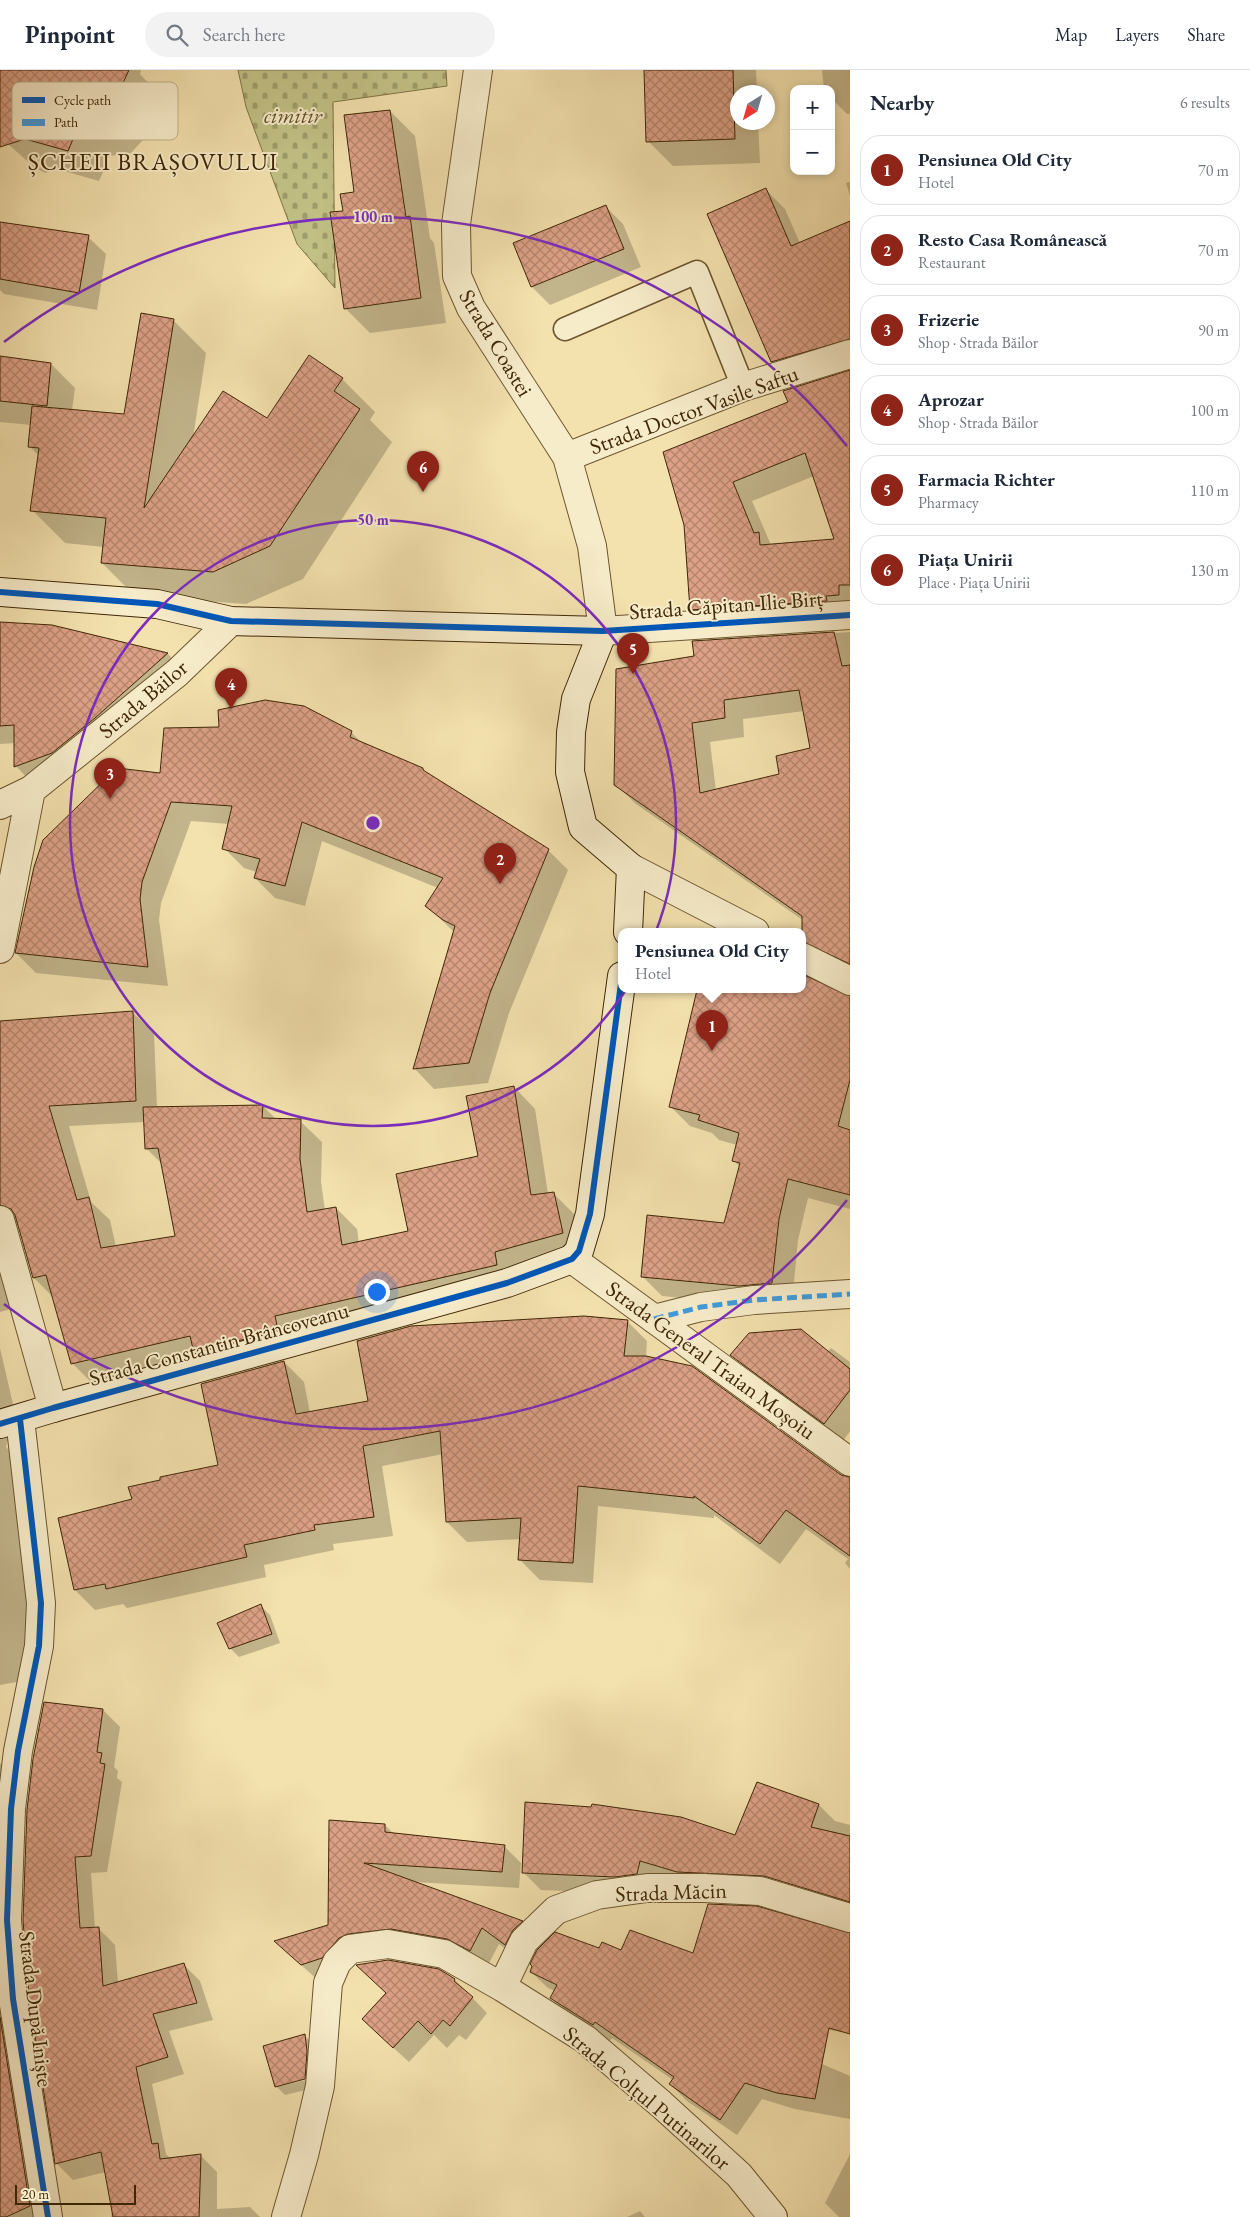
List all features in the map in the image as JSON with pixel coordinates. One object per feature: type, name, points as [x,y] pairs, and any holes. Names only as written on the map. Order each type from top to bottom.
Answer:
[{"type":"street","name":"Strada Coastei","points":[[478,70],[456,224],[457,276],[471,308],[567,457],[592,546],[604,631]]},
{"type":"street","name":"Strada Doctor Vasile Saftu","points":[[567,457],[743,387],[850,354]]},
{"type":"street","name":"Strada Căpitan Ilie Birț","points":[[0,592],[157,604],[231,621],[604,631],[850,615]]},
{"type":"street","name":"Strada Băilor","points":[[0,805],[31,790],[178,673],[231,621]]},
{"type":"street","points":[[604,631],[576,699],[571,732],[570,772],[583,827],[631,868],[747,928]]},
{"type":"street","points":[[0,949],[31,790]]},
{"type":"street","points":[[628,928],[631,868]]},
{"type":"street","points":[[806,958],[850,981]]},
{"type":"street","points":[[572,1259],[579,1251],[590,1214],[620,993]]},
{"type":"street","points":[[0,1220],[53,1408]]},
{"type":"street","name":"Strada General Traian Moșoiu","points":[[572,1259],[850,1462]]},
{"type":"street","name":"Strada Constantin Brâncoveanu","points":[[10,1422],[53,1408],[507,1284],[572,1259]]},
{"type":"street","points":[[654,1320],[710,1306],[754,1300],[848,1296]]},
{"type":"street","name":"Strada După Iniște","points":[[10,1422],[41,1603],[39,1646],[18,1751],[11,1809],[7,1920],[13,1999],[48,2217]]},
{"type":"street","name":"Strada Măcin","points":[[502,1987],[524,1941],[556,1910],[597,1895],[646,1888],[704,1888],[760,1891],[850,1918]]},
{"type":"street","name":"Strada Colțul Putinarilor","points":[[286,2217],[320,2086],[328,1983],[337,1962],[350,1950],[388,1944],[444,1954],[502,1987],[585,2039],[661,2104],[738,2175],[773,2217]]},
{"type":"lane","points":[[565,329],[697,272],[743,387]]},
{"type":"green space","name":"cimitir","points":[[238,70],[446,70],[447,86],[333,102],[335,288],[297,244],[246,107]]},
{"type":"building","points":[[0,70],[129,70],[123,82],[12,82],[12,140],[22,140],[0,147]]},
{"type":"building","points":[[644,70],[733,70],[733,85],[730,85],[730,130],[735,130],[735,139],[646,142]]},
{"type":"building","points":[[390,110],[406,217],[410,216],[421,298],[344,309],[330,212],[343,211],[340,194],[354,192],[344,115]]},
{"type":"building","points":[[29,140],[73,140],[68,151]]},
{"type":"building","points":[[766,188],[791,246],[850,221],[850,339],[771,362],[707,214]]},
{"type":"building","points":[[606,205],[624,249],[531,287],[513,243]]},
{"type":"building","points":[[0,222],[89,235],[79,293],[0,279]]},
{"type":"building","points":[[141,313],[174,319],[144,508],[223,391],[267,418],[309,355],[343,378],[334,391],[360,409],[270,546],[213,572],[101,563],[106,518],[30,511],[39,448],[28,447],[32,406],[124,414]]},
{"type":"building","points":[[0,356],[51,363],[47,406],[0,401]]},
{"type":"building","points":[[850,370],[850,585],[839,585],[839,595],[826,596],[827,601],[690,610],[684,525],[663,452],[788,402],[783,391]],"holes":[[[805,453],[834,539],[760,545],[759,532],[754,533],[733,482]]]},
{"type":"building","points":[[0,622],[52,625],[168,653],[95,718],[52,753],[14,767],[14,725],[0,726]]},
{"type":"building","points":[[834,632],[842,666],[850,665],[850,964],[806,944],[806,928],[802,928],[802,916],[614,785],[616,669],[694,656],[692,641]],"holes":[[[799,690],[810,748],[776,756],[779,774],[700,793],[692,723],[725,718],[724,700]]]},
{"type":"building","points":[[265,700],[304,706],[352,731],[350,737],[423,768],[423,770],[549,849],[490,993],[469,1063],[413,1069],[455,926],[443,920],[425,906],[443,878],[302,822],[285,886],[254,878],[260,859],[222,849],[232,806],[171,802],[142,882],[140,899],[148,967],[15,953],[34,867],[43,840],[117,768],[160,773],[164,728],[219,727],[218,710]]},
{"type":"building","points":[[806,976],[850,996],[850,1080],[838,1126],[850,1130],[850,1195],[788,1179],[779,1219],[772,1283],[739,1286],[641,1277],[647,1215],[724,1223],[740,1163],[732,1161],[739,1133],[698,1120],[700,1115],[669,1107],[696,993],[806,993]]},
{"type":"building","points":[[133,1011],[136,1101],[49,1106],[77,1200],[89,1197],[101,1248],[175,1236],[158,1148],[145,1149],[143,1107],[263,1105],[262,1118],[301,1119],[300,1159],[307,1212],[336,1207],[342,1245],[408,1231],[396,1174],[478,1156],[466,1096],[514,1086],[531,1195],[554,1192],[563,1233],[495,1252],[497,1265],[275,1316],[278,1330],[194,1353],[190,1336],[71,1364],[46,1275],[33,1278],[15,1215],[11,1209],[0,1205],[0,1021]]},
{"type":"building","points":[[584,1316],[628,1320],[624,1356],[646,1356],[692,1366],[841,1475],[850,1477],[850,1556],[786,1510],[760,1544],[694,1496],[694,1498],[578,1486],[573,1563],[518,1560],[521,1518],[446,1522],[440,1431],[363,1446],[374,1517],[314,1525],[315,1530],[244,1545],[247,1557],[106,1589],[105,1584],[74,1590],[58,1518],[132,1499],[128,1487],[160,1480],[160,1477],[218,1465],[201,1384],[284,1361],[296,1414],[368,1401],[357,1341],[411,1326]]},
{"type":"building","points":[[801,1329],[850,1369],[850,1390],[824,1424],[730,1355],[749,1333]]},
{"type":"building","points":[[261,1604],[272,1634],[229,1649],[217,1623]]},
{"type":"building","points":[[44,1702],[103,1709],[97,1752],[102,1753],[100,1763],[105,1764],[91,1856],[75,1857],[80,1928],[99,1927],[103,1986],[184,1963],[197,2003],[153,2014],[168,2057],[136,2067],[152,2144],[158,2143],[160,2159],[201,2154],[199,2217],[113,2217],[101,2152],[55,2164],[29,1997],[23,1920],[27,1810],[33,1759]]},
{"type":"building","points":[[757,1782],[819,1804],[811,1827],[850,1836],[850,1902],[764,1876],[677,1872],[640,1861],[637,1874],[615,1877],[522,1873],[525,1802],[591,1807],[592,1804],[681,1817],[735,1835]]},
{"type":"building","points":[[329,1820],[385,1824],[385,1832],[505,1845],[502,1872],[364,1863],[523,1921],[513,1930],[505,1945],[482,1928],[470,1951],[447,1939],[391,1929],[348,1934],[339,1938],[322,1958],[301,1965],[274,1941],[328,1925]]},
{"type":"building","points":[[708,1904],[757,1906],[850,1933],[850,2034],[829,2028],[815,2099],[777,2093],[745,2083],[720,2120],[669,2084],[674,2077],[595,2022],[593,2025],[550,1998],[557,1985],[530,1972],[532,1966],[530,1964],[537,1950],[555,1932],[599,1948],[602,1942],[621,1950],[630,1930],[693,1953]]},
{"type":"building","points":[[388,1960],[439,1969],[455,1979],[454,1981],[473,1997],[450,2026],[443,2020],[431,2034],[418,2021],[393,2048],[362,2019],[386,1993],[356,1965]]},
{"type":"building","points":[[0,2017],[30,2206],[6,2217],[0,2217]]},
{"type":"building","points":[[305,2034],[307,2051],[305,2079],[275,2087],[263,2046]]},
{"type":"marked path","points":[[654,1319],[701,1307],[754,1300],[850,1294]]},
{"type":"cycle path","points":[[0,592],[157,604],[231,621],[603,631],[850,615]]},
{"type":"cycle path","points":[[0,1424],[507,1283],[572,1259],[579,1251],[590,1214],[620,993]]},
{"type":"cycle path","points":[[20,1419],[41,1603],[39,1646],[18,1751],[11,1809],[7,1920],[13,1999],[48,2217]]},
{"type":"place","name":"Piața Unirii","points":[[423,492]]},
{"type":"place","name":"Farmacia Richter","points":[[633,674]]},
{"type":"place","name":"Aprozar","points":[[231,709]]},
{"type":"place","name":"Frizerie","points":[[110,799]]},
{"type":"place","name":"Resto Casa Românească","points":[[500,884]]},
{"type":"place","name":"Pensiunea Old City","points":[[712,1051]]},
{"type":"district","name":"ȘCHEII BRAȘOVULUI","points":[[153,161]]}]
